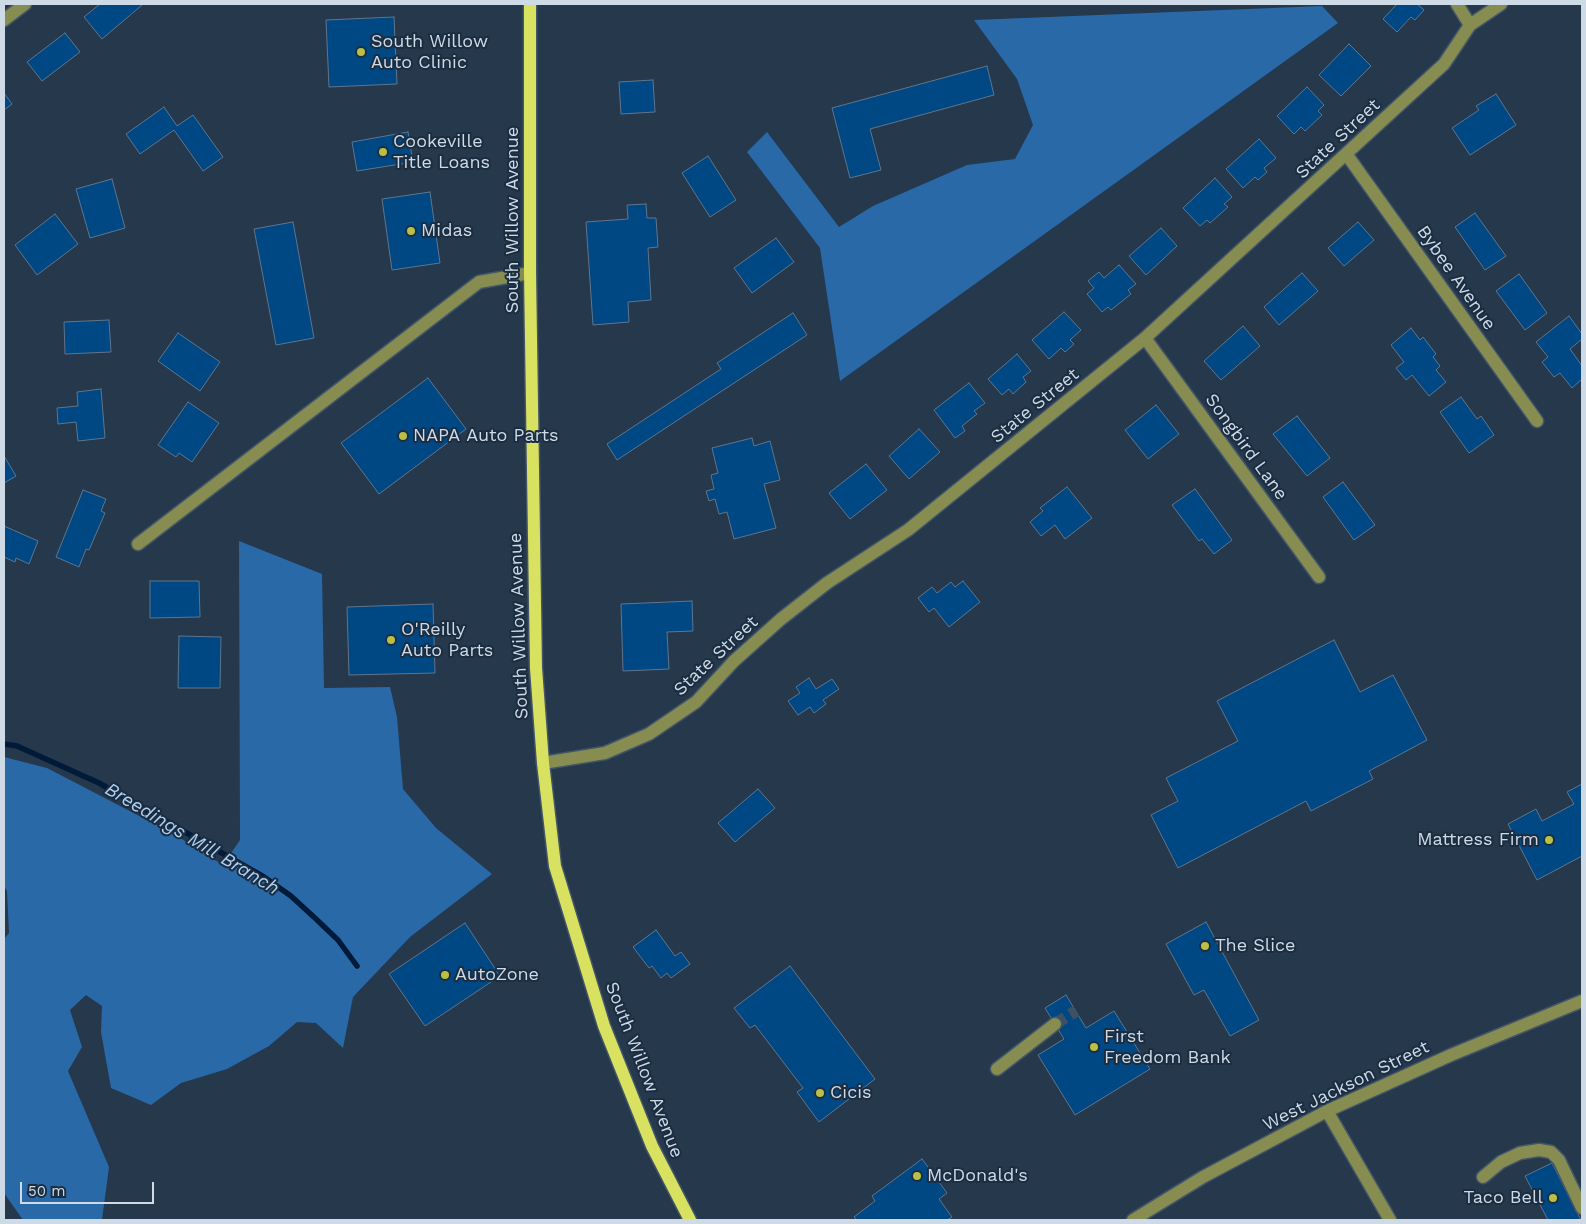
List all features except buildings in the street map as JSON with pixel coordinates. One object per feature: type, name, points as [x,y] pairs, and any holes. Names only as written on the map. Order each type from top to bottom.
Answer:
[{"type":"main road","name":"South Willow Avenue","points":[[530,4],[530,273],[536,680],[555,866],[604,1026],[652,1146],[690,1220]]},
{"type":"street","points":[[4,20],[25,4]]},
{"type":"street","points":[[1457,4],[1470,25]]},
{"type":"street","name":"State Street","points":[[543,763],[605,753],[649,734],[696,702],[734,661],[781,619],[827,583],[908,530],[1144,338],[1347,155],[1444,64],[1470,25],[1501,4]]},
{"type":"street","name":"Bybee Avenue","points":[[1347,155],[1536,421]]},
{"type":"street","points":[[138,544],[479,282],[530,273]]},
{"type":"street","name":"Songbird Lane","points":[[1144,338],[1319,576]]},
{"type":"street","name":"West Jackson Street","points":[[1133,1220],[1204,1177],[1327,1111],[1451,1055],[1582,1001]]},
{"type":"street","points":[[997,1069],[1055,1024]]},
{"type":"street","points":[[1327,1111],[1390,1220]]},
{"type":"street","points":[[1484,1177],[1501,1162],[1520,1153],[1539,1150],[1551,1152],[1559,1160],[1582,1208]]},
{"type":"shaded area","points":[[1322,6],[1338,23],[840,381],[820,248],[747,152],[767,132],[839,227],[873,206],[967,165],[1015,159],[1033,125],[1017,79],[974,20]]},
{"type":"shaded area","points":[[239,541],[322,574],[324,688],[390,687],[397,717],[403,789],[436,828],[492,874],[410,937],[353,997],[343,1048],[316,1023],[297,1022],[269,1046],[227,1069],[181,1083],[151,1105],[111,1088],[101,1032],[102,1006],[86,995],[70,1010],[82,1047],[68,1071],[109,1167],[102,1220],[23,1220],[4,1193],[4,939],[9,933],[7,891],[4,886],[4,757],[47,768],[172,833],[223,865],[240,840]]},
{"type":"waterway","name":"Breedings Mill Branch","points":[[4,744],[17,746],[99,783],[264,877],[291,896],[338,940],[357,966]]},
{"type":"tunnel","points":[[1055,1024],[1076,1011]]},
{"type":"place","name":"South Willow Auto Clinic","points":[[361,52]]},
{"type":"place","name":"Cookeville Title Loans","points":[[383,152]]},
{"type":"place","name":"Midas","points":[[411,231]]},
{"type":"place","name":"NAPA Auto Parts","points":[[403,436]]},
{"type":"place","name":"O'Reilly Auto Parts","points":[[391,640]]},
{"type":"place","name":"Mattress Firm","points":[[1549,840]]},
{"type":"place","name":"The Slice","points":[[1205,946]]},
{"type":"place","name":"AutoZone","points":[[445,975]]},
{"type":"place","name":"First Freedom Bank","points":[[1094,1047]]},
{"type":"place","name":"Cicis","points":[[820,1093]]},
{"type":"place","name":"McDonald's","points":[[917,1176]]},
{"type":"place","name":"Taco Bell","points":[[1553,1198]]}]
